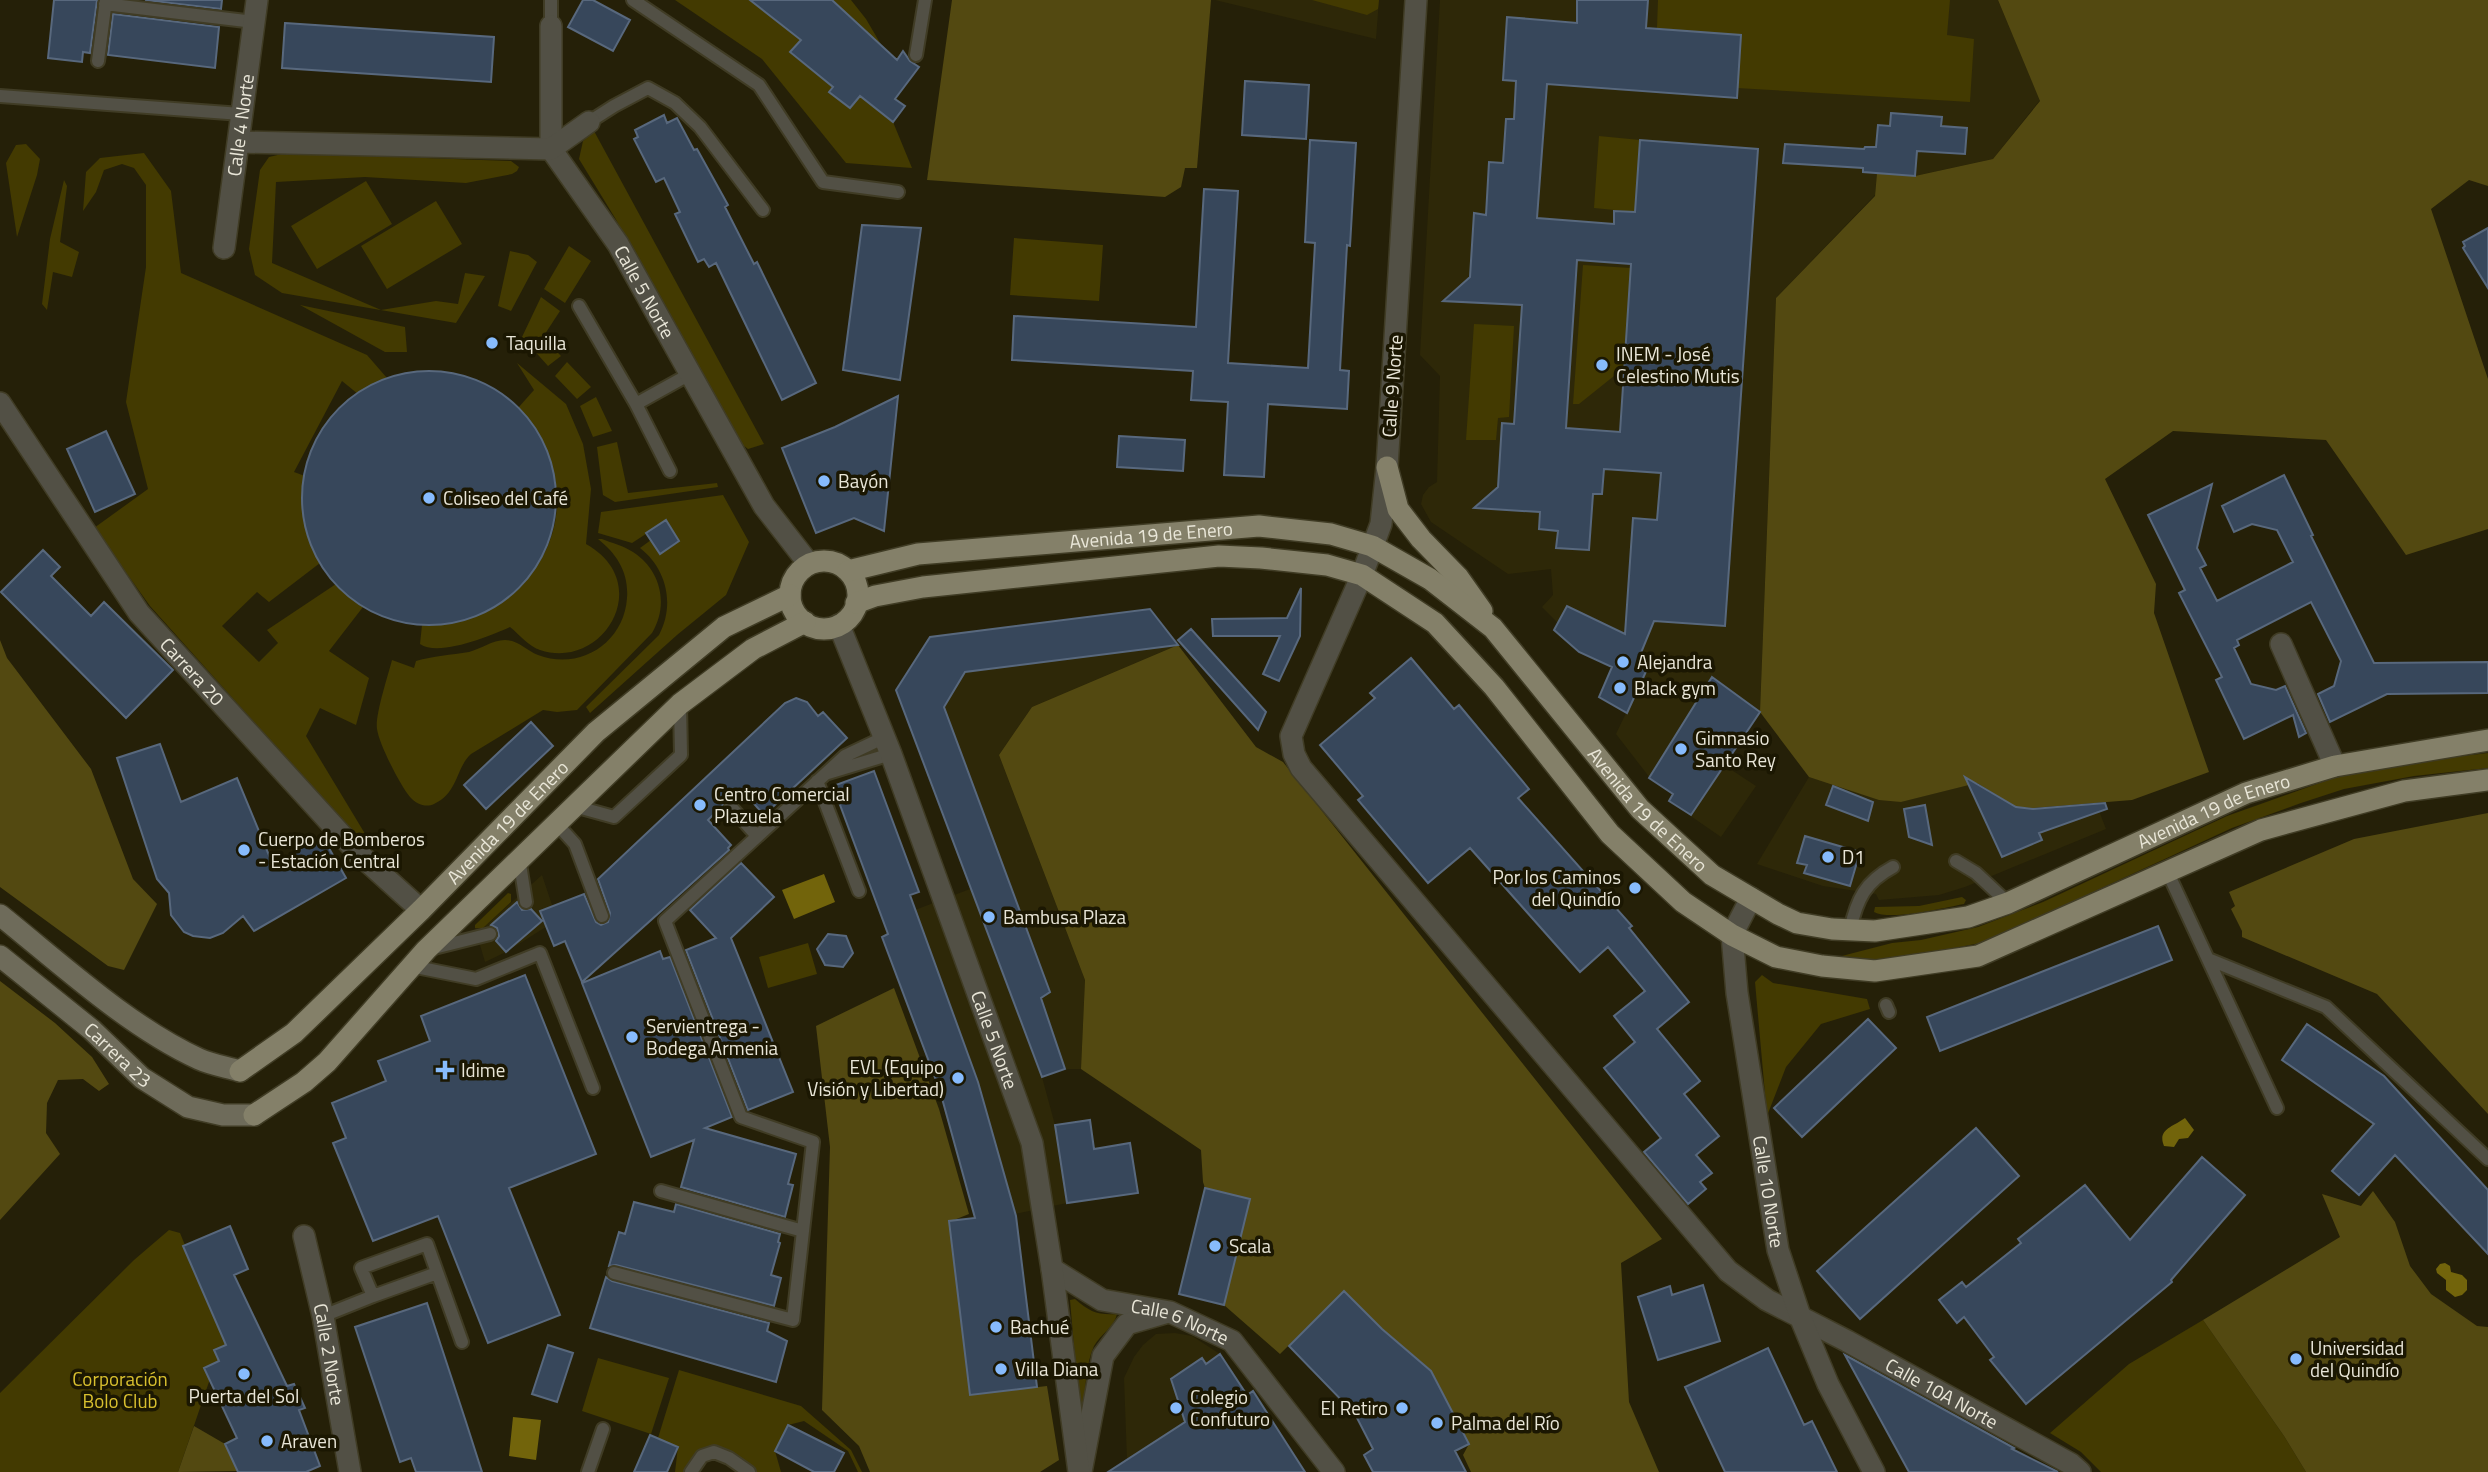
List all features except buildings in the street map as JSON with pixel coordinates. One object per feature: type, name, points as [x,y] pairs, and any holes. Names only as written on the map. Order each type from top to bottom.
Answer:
[{"type":"main road","points":[[1387,467],[1398,509],[1421,539],[1458,577],[1493,628]]},
{"type":"main road","name":"Avenida 19 de Enero","points":[[848,571],[918,554],[1259,526],[1331,534],[1372,546],[1430,579],[1493,628],[1640,808],[1712,875],[1797,923],[1832,929],[1875,931],[1968,918],[2008,903],[2246,793],[2335,766],[2488,740]]},
{"type":"main road","name":"Avenida 19 de Enero","points":[[856,603],[874,596],[923,587],[1219,556],[1326,565],[1362,575],[1434,623],[1494,687],[1610,834],[1683,902],[1732,935],[1776,957],[1822,966],[1875,971],[1978,956],[2261,830],[2404,790],[2488,780]]},
{"type":"main road","points":[[830,561],[848,571],[857,587],[856,603],[848,619],[839,625],[821,628],[805,622],[795,612],[790,595],[795,577],[809,564],[830,561]]},
{"type":"main road","name":"Avenida 19 de Enero","points":[[240,1071],[294,1033],[596,733],[724,627],[790,595]]},
{"type":"main road","name":"Avenida 19 de Enero","points":[[254,1115],[304,1082],[347,1040],[426,950],[680,704],[753,649],[805,622]]},
{"type":"main road","name":"Carrera 23","points":[[0,915],[111,1003],[163,1040],[202,1060],[240,1071]]},
{"type":"main road","name":"Carrera 23","points":[[0,956],[92,1030],[142,1078],[188,1107],[223,1115],[254,1115]]},
{"type":"street","name":"Calle 4 Norte","points":[[224,248],[257,0]]},
{"type":"street","name":"Calle 9 Norte","points":[[1294,754],[1291,736],[1362,575],[1381,523],[1387,467],[1416,0]]},
{"type":"street","points":[[551,26],[551,149]]},
{"type":"street","points":[[239,142],[551,149],[589,122]]},
{"type":"street","name":"Calle 5 Norte","points":[[551,149],[618,244],[764,506],[809,564]]},
{"type":"street","name":"Carrera 20","points":[[0,403],[139,613],[358,853],[421,909]]},
{"type":"street","name":"Calle 5 Norte","points":[[839,625],[888,746],[1032,1143],[1080,1472]]},
{"type":"street","points":[[2281,644],[2335,766]]},
{"type":"street","name":"Calle 10A Norte","points":[[1294,754],[1301,768],[1728,1271],[1767,1300],[1847,1341],[2080,1472]]},
{"type":"street","points":[[1732,935],[1751,898]]},
{"type":"street","name":"Calle 10 Norte","points":[[1732,935],[1737,993],[1778,1250],[1801,1319],[1828,1384],[1874,1472]]},
{"type":"street","name":"Calle 2 Norte","points":[[304,1236],[323,1316],[350,1472]]},
{"type":"street","name":"Calle 6 Norte","points":[[1052,1269],[1102,1300],[1170,1312],[1233,1341],[1334,1472]]},
{"type":"street","points":[[1080,1472],[1103,1356],[1127,1324],[1170,1312]]},
{"type":"lane","points":[[551,0],[551,26]]},
{"type":"lane","points":[[633,0],[759,85],[822,182],[898,192]]},
{"type":"lane","points":[[916,54],[925,0]]},
{"type":"lane","points":[[98,61],[106,2],[254,22]]},
{"type":"lane","points":[[589,122],[648,88],[675,103],[699,127],[763,210]]},
{"type":"lane","points":[[0,96],[240,114]]},
{"type":"lane","points":[[579,306],[636,404],[670,471]]},
{"type":"lane","points":[[636,404],[690,374]]},
{"type":"lane","points":[[574,806],[614,817],[681,755],[680,704]]},
{"type":"lane","points":[[614,1273],[793,1320],[813,1142],[741,1117],[665,921],[821,777],[888,746]]},
{"type":"lane","points":[[821,777],[859,891]]},
{"type":"lane","points":[[731,807],[757,836]]},
{"type":"lane","points":[[556,823],[575,844],[602,916]]},
{"type":"lane","points":[[519,858],[526,902]]},
{"type":"lane","points":[[1955,861],[1976,873],[2008,903]]},
{"type":"lane","points":[[1850,930],[1854,914],[1867,887],[1875,877],[1893,867]]},
{"type":"lane","points":[[2168,873],[2277,1108]]},
{"type":"lane","points":[[426,950],[490,934]]},
{"type":"lane","points":[[411,966],[476,979],[540,953],[593,1088]]},
{"type":"lane","points":[[2208,959],[2326,1007],[2488,1159]]},
{"type":"lane","points":[[661,1191],[803,1231]]},
{"type":"lane","points":[[373,1296],[361,1268],[427,1244],[462,1342]]},
{"type":"lane","points":[[323,1316],[437,1273]]},
{"type":"lane","points":[[589,1472],[603,1429]]},
{"type":"lane","points":[[691,1472],[702,1456],[714,1452],[729,1458],[749,1472]]},
{"type":"shaded area","points":[[952,0],[1211,0],[1197,168],[1185,168],[1181,187],[1165,197],[927,180]]},
{"type":"shaded area","points":[[1215,0],[1379,0],[1376,39]]},
{"type":"shaded area","name":"INEM - José Celestino Mutis","points":[[1440,0],[1998,0],[2040,100],[1993,159],[1915,176],[1877,173],[1875,195],[1776,298],[1760,712],[1724,765],[1756,786],[1721,837],[1669,801],[1673,793],[1650,778],[1616,734],[1649,665],[1638,660],[1645,643],[1567,606],[1558,623],[1542,607],[1553,595],[1551,569],[1508,574],[1431,522],[1421,504],[1423,495],[1437,482],[1440,376],[1420,355]]},
{"type":"shaded area","points":[[1998,0],[2488,0],[2488,186],[2469,180],[2431,209],[2488,379],[2488,529],[2406,555],[2326,440],[2173,431],[2105,479],[2156,584],[2154,613],[2209,772],[2132,800],[2016,807],[1977,783],[1901,802],[1879,800],[1809,777],[1760,712],[1776,298],[1875,196],[1877,173],[1915,176],[1993,159],[2040,101]]},
{"type":"shaded area","name":"Bambusa Plaza","points":[[1150,609],[1178,645],[1032,707],[999,755],[1085,980],[1081,1069],[1065,1069],[1042,1077],[1055,1125],[1067,1203],[1015,1214],[975,1218],[939,1091],[882,937],[919,923],[915,910],[970,889],[896,690],[930,637]]},
{"type":"shaded area","points":[[0,640],[7,658],[91,769],[133,879],[157,904],[124,970],[108,966],[0,887]]},
{"type":"shaded area","points":[[1178,645],[1256,747],[1283,762],[1662,1239],[1621,1263],[1629,1402],[1659,1472],[1471,1472],[1463,1455],[1469,1444],[1431,1370],[1382,1329],[1344,1291],[1280,1354],[1224,1305],[1250,1199],[1205,1188],[1201,1150],[1081,1069],[1085,980],[999,755],[1032,707]]},
{"type":"shaded area","points":[[1809,777],[1901,802],[1977,783],[2016,807],[2096,803],[2106,829],[1965,887],[1939,895],[1879,900],[1876,894],[1823,886],[1757,864]]},
{"type":"shaded area","points":[[2488,813],[2488,1114],[2377,994],[2242,937],[2242,931],[2231,909],[2235,906],[2229,892],[2354,839]]},
{"type":"shaded area","points":[[824,874],[835,902],[794,919],[782,890]]},
{"type":"shaded area","points":[[542,875],[557,920],[485,962],[475,928],[483,928]]},
{"type":"shaded area","points":[[0,981],[55,1023],[92,1057],[109,1084],[99,1091],[83,1079],[58,1080],[47,1103],[46,1133],[60,1154],[0,1220]]},
{"type":"shaded area","points":[[894,988],[939,1109],[969,1214],[949,1222],[970,1395],[1047,1386],[1059,1460],[1040,1472],[870,1472],[859,1446],[822,1410],[830,1147],[816,1026]]},
{"type":"shaded area","points":[[2185,1118],[2194,1130],[2188,1138],[2179,1139],[2174,1147],[2164,1146],[2164,1132]]},
{"type":"shaded area","points":[[2373,1191],[2395,1222],[2410,1266],[2431,1294],[2477,1326],[2488,1327],[2488,1472],[2306,1472],[2203,1320],[2340,1237],[2322,1194],[2361,1206]]},
{"type":"shaded area","points":[[2445,1263],[2450,1266],[2451,1272],[2462,1275],[2467,1280],[2467,1290],[2462,1295],[2455,1297],[2446,1290],[2446,1280],[2436,1269]]},
{"type":"shaded area","name":"Colegio Confuturo","points":[[1156,1334],[1192,1336],[1220,1354],[1247,1395],[1189,1432],[1127,1460],[1124,1378],[1143,1345]]},
{"type":"shaded area","points":[[513,1417],[541,1420],[536,1460],[509,1456]]},
{"type":"shaded area","points":[[194,1426],[225,1444],[238,1471],[178,1472]]},
{"type":"green space","points":[[675,0],[750,0],[805,35],[791,53],[816,73],[851,64],[830,92],[866,88],[865,99],[893,122],[912,168],[846,163],[762,59]]},
{"type":"green space","points":[[829,0],[851,0],[883,48]]},
{"type":"green space","points":[[1312,0],[1379,0],[1378,9],[1367,15]]},
{"type":"green space","points":[[1658,0],[1950,0],[1947,35],[1974,39],[1970,102],[1737,88],[1741,35],[1657,28]]},
{"type":"green space","points":[[594,131],[764,444],[748,449],[740,443],[615,218],[579,159],[583,141]]},
{"type":"green space","points":[[1599,136],[1640,140],[1635,212],[1594,208]]},
{"type":"green space","points":[[26,144],[40,159],[17,237],[6,163],[16,145]]},
{"type":"green space","points":[[144,153],[171,191],[181,273],[367,355],[387,378],[358,394],[342,381],[294,472],[305,476],[306,521],[320,563],[269,602],[257,592],[222,626],[259,662],[278,643],[267,630],[336,584],[363,607],[329,651],[369,678],[356,725],[320,708],[306,736],[370,842],[365,846],[150,606],[94,528],[148,489],[126,402],[146,267],[146,185],[134,168],[122,164],[104,170],[96,192],[83,211],[86,172],[100,158]]},
{"type":"green space","points":[[286,153],[511,161],[519,167],[512,174],[466,183],[365,177],[276,182],[272,263],[381,310],[436,301],[458,304],[465,273],[485,276],[456,323],[282,293],[255,275],[249,249],[260,170],[269,157]]},
{"type":"green space","points":[[64,180],[67,186],[60,242],[79,252],[72,277],[53,272],[47,310],[42,304],[50,239]]},
{"type":"green space","points":[[366,181],[392,224],[317,269],[291,226]]},
{"type":"green space","points":[[436,201],[462,244],[387,289],[361,246]]},
{"type":"green space","points":[[1014,238],[1103,245],[1099,301],[1010,295]]},
{"type":"green space","points":[[569,246],[591,261],[565,303],[544,289]]},
{"type":"green space","points":[[510,251],[528,255],[537,262],[511,311],[498,306]]},
{"type":"green space","points":[[1583,265],[1631,268],[1624,368],[1579,404],[1573,404]]},
{"type":"green space","points":[[541,297],[560,311],[543,337],[561,356],[548,366],[522,337]]},
{"type":"green space","points":[[300,305],[405,327],[407,352],[385,352]]},
{"type":"green space","points":[[1474,324],[1514,326],[1509,417],[1498,418],[1496,440],[1466,440]]},
{"type":"green space","points":[[567,362],[591,387],[577,399],[555,376]]},
{"type":"green space","points":[[517,363],[566,404],[583,444],[591,489],[586,544],[607,561],[617,580],[619,600],[613,620],[601,636],[584,648],[563,653],[540,650],[510,627],[465,644],[429,647],[420,644],[422,625],[453,623],[482,613],[508,598],[529,577],[545,552],[555,524],[557,494],[551,463],[537,434],[518,408],[534,390]]},
{"type":"green space","points":[[596,397],[612,431],[593,437],[580,406]]},
{"type":"green space","points":[[617,442],[628,493],[717,483],[718,487],[615,502],[603,495],[597,447]]},
{"type":"green space","points":[[723,495],[749,542],[726,595],[590,713],[586,707],[659,635],[664,624],[667,612],[666,588],[657,566],[640,548],[651,540],[660,554],[679,541],[666,521],[632,543],[598,533],[601,512]]},
{"type":"green space","points":[[598,539],[629,550],[643,560],[656,578],[661,600],[652,633],[577,710],[543,710],[471,754],[442,799],[428,806],[415,802],[396,774],[377,729],[380,705],[392,660],[414,668],[416,661],[469,652],[505,640],[554,659],[584,656],[597,649],[609,640],[618,628],[627,598],[624,572],[611,551]]},
{"type":"green space","points":[[2488,753],[2488,768],[2414,776],[2344,789],[2232,828],[1985,942],[1924,954],[1873,960],[1834,958],[1892,943],[1921,940],[1978,927],[2043,902],[2227,816],[2339,776],[2412,762]]},
{"type":"green space","points":[[508,893],[511,894],[511,902],[483,928],[475,928],[475,925]]},
{"type":"green space","points":[[1962,897],[1966,900],[1964,904],[1931,911],[1892,915],[1874,912],[1875,907],[1919,906]]},
{"type":"green space","points":[[808,943],[817,974],[768,988],[759,957]]},
{"type":"green space","points":[[1762,975],[1773,983],[1867,999],[1870,1009],[1821,1024],[1786,1067],[1767,1116],[1755,982]]},
{"type":"green space","name":"Corporación Bolo Club","points":[[169,1230],[180,1233],[226,1345],[214,1350],[219,1361],[204,1368],[210,1379],[178,1472],[0,1472],[0,1393],[134,1260]]},
{"type":"green space","points":[[1075,1299],[1094,1312],[1117,1314],[1091,1353],[1084,1402],[1079,1404],[1070,1300]]},
{"type":"green space","points":[[2203,1320],[2306,1472],[2101,1472],[2081,1452],[2050,1433],[2129,1364]]},
{"type":"green space","points":[[598,1358],[669,1378],[651,1434],[582,1411]]},
{"type":"green space","points":[[679,1370],[801,1406],[851,1450],[862,1472],[858,1472],[848,1451],[804,1421],[788,1425],[775,1451],[781,1472],[755,1472],[718,1447],[685,1472],[675,1472],[678,1447],[658,1438]]},
{"type":"place","name":"Taquilla","points":[[492,343]]},
{"type":"place","name":"INEM - José Celestino Mutis","points":[[1602,365]]},
{"type":"place","name":"Bayón","points":[[824,481]]},
{"type":"place","name":"Coliseo del Café","points":[[429,498]]},
{"type":"place","name":"Alejandra","points":[[1623,662]]},
{"type":"place","name":"Black gym","points":[[1620,688]]},
{"type":"place","name":"Gimnasio Santo Rey","points":[[1681,749]]},
{"type":"place","name":"Centro Comercial Plazuela","points":[[700,805]]},
{"type":"place","name":"Cuerpo de Bomberos - Estación Central","points":[[244,850]]},
{"type":"place","name":"D1","points":[[1828,857]]},
{"type":"place","name":"Por los Caminos del Quindío","points":[[1635,888]]},
{"type":"place","name":"Bambusa Plaza","points":[[989,917]]},
{"type":"place","name":"Servientrega - Bodega Armenia","points":[[632,1037]]},
{"type":"place","name":"Idime","points":[[445,1070]]},
{"type":"place","name":"EVL (Equipo Visión y Libertad)","points":[[958,1078]]},
{"type":"place","name":"Scala","points":[[1215,1246]]},
{"type":"place","name":"Bachué","points":[[996,1327]]},
{"type":"place","name":"Universidad del Quindío","points":[[2296,1359]]},
{"type":"place","name":"Villa Diana","points":[[1001,1369]]},
{"type":"place","name":"Puerta del Sol","points":[[244,1374]]},
{"type":"place","name":"Colegio Confuturo","points":[[1176,1408]]},
{"type":"place","name":"El Retiro","points":[[1402,1408]]},
{"type":"place","name":"Palma del Río","points":[[1437,1423]]},
{"type":"place","name":"Araven","points":[[267,1441]]}]
